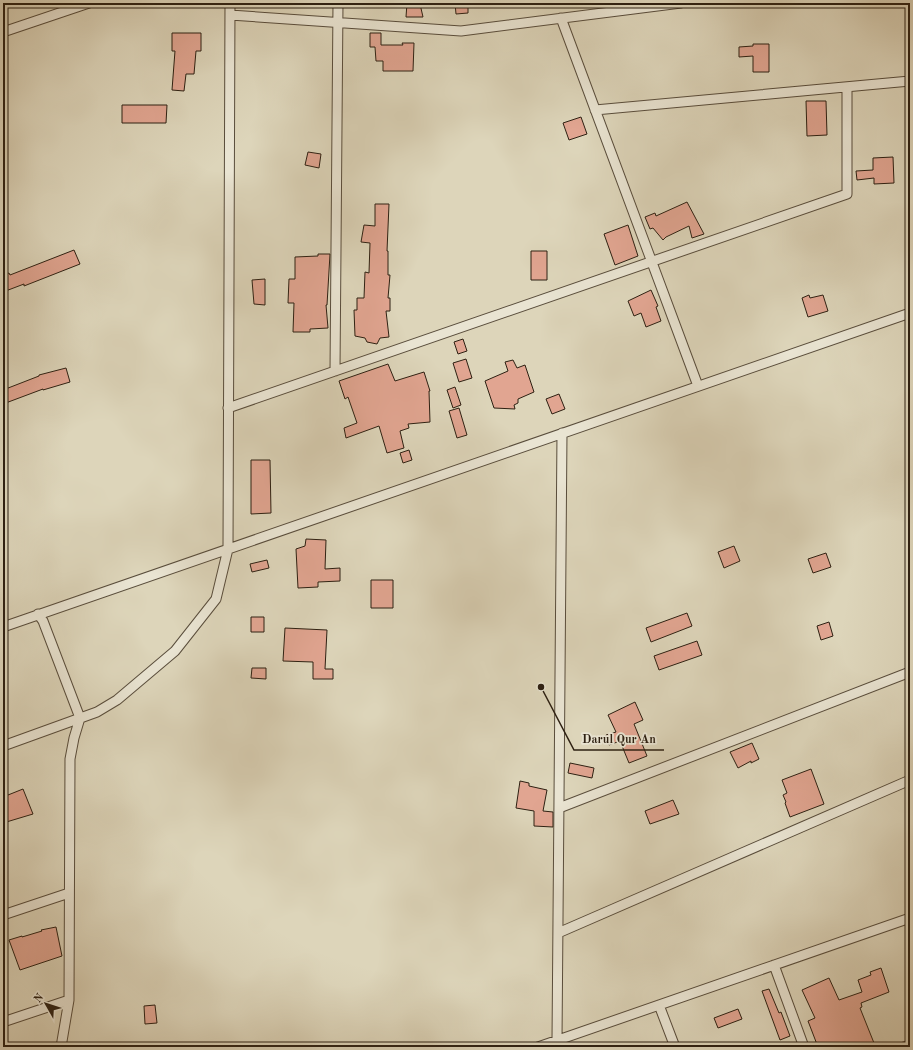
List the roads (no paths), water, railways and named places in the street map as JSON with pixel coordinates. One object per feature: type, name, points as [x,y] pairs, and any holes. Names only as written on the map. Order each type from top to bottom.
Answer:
[{"type":"street","points":[[3,32],[89,3]]},
{"type":"street","points":[[3,746],[97,712],[117,700],[175,651],[216,599],[228,549],[230,3]]},
{"type":"street","points":[[335,371],[338,3]]},
{"type":"street","points":[[230,15],[462,31],[681,3]]},
{"type":"street","points":[[561,18],[698,386]]},
{"type":"street","points":[[595,110],[910,81]]},
{"type":"street","points":[[228,408],[847,194],[847,87]]},
{"type":"street","points":[[3,627],[910,313]]},
{"type":"street","points":[[557,1040],[562,433]]},
{"type":"street","points":[[38,614],[43,621],[80,718],[70,759],[69,1000],[61,1047]]},
{"type":"street","points":[[559,808],[910,672]]},
{"type":"street","points":[[558,933],[910,780]]},
{"type":"street","points":[[3,916],[69,893]]},
{"type":"street","points":[[542,1046],[910,918]]},
{"type":"street","points":[[774,965],[804,1047]]},
{"type":"street","points":[[3,1022],[69,1000]]},
{"type":"street","points":[[659,1005],[675,1047]]},
{"type":"street","points":[[904,1047],[910,1045]]},
{"type":"place","name":"Darul Qur An","points":[[541,687]]}]
